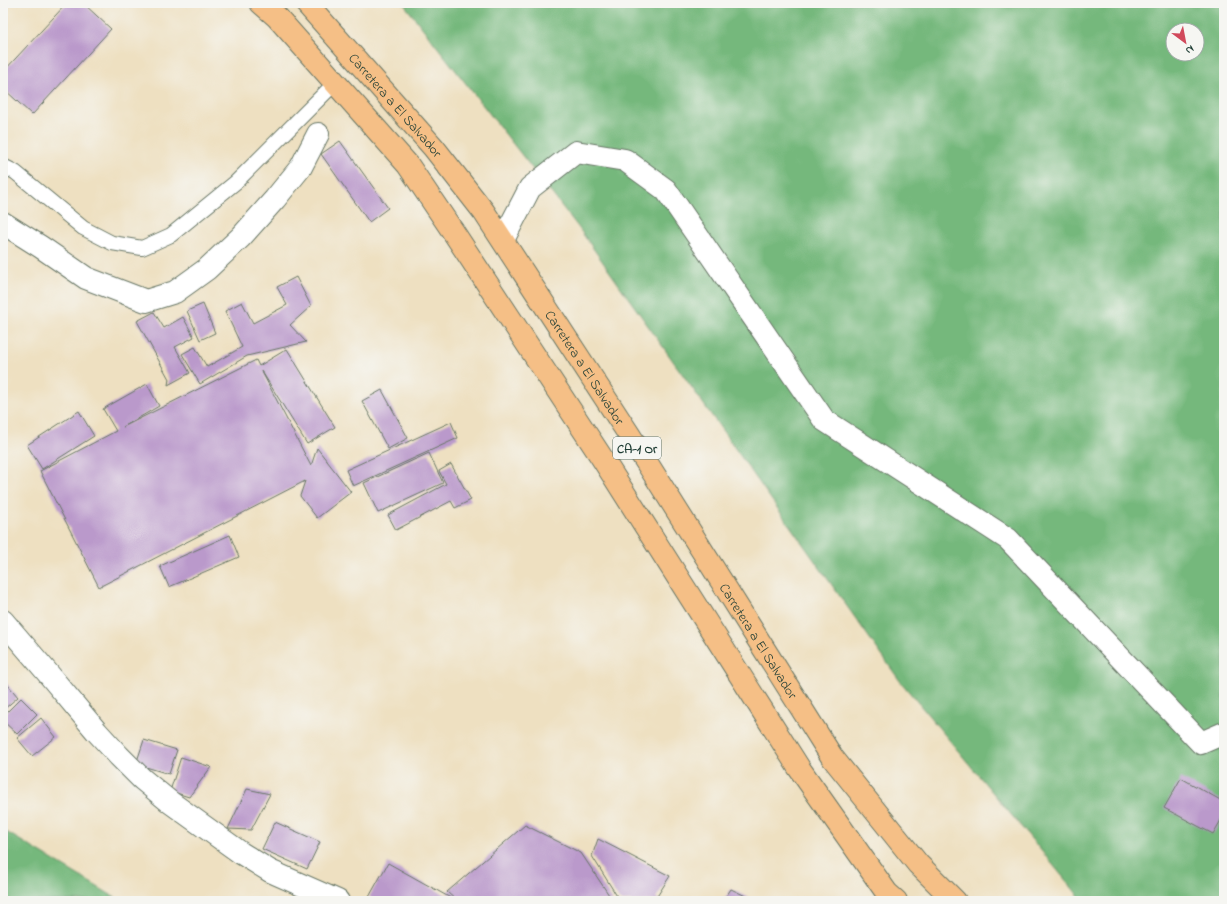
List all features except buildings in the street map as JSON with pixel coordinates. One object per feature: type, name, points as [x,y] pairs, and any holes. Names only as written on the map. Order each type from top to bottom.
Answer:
[{"type":"highway","name":"CA-1 Or","points":[[261,3],[277,17],[408,165],[602,458],[799,768],[887,893],[896,901]]},
{"type":"highway","name":"Carretera a El Salvador","points":[[306,3],[434,148],[484,212],[630,436],[832,757],[918,864],[955,901]]},
{"type":"highway","points":[[368,120],[392,99]]},
{"type":"street","points":[[3,223],[42,247],[86,278],[146,301],[175,292],[207,270],[241,238],[301,167],[318,134]]},
{"type":"street","points":[[503,240],[530,188],[576,152],[625,160],[666,190],[824,420],[1008,539],[1201,743],[1224,733]]},
{"type":"street","points":[[3,621],[46,670],[96,732],[118,756],[153,788],[240,853],[270,870],[338,901]]},
{"type":"lane","points":[[3,166],[15,172],[83,228],[112,243],[142,248],[171,235],[236,182],[335,83]]},
{"type":"green space","points":[[403,3],[1224,3],[1224,901],[1083,901],[900,681],[578,227]]},
{"type":"green space","points":[[3,830],[121,901],[3,901]]}]
